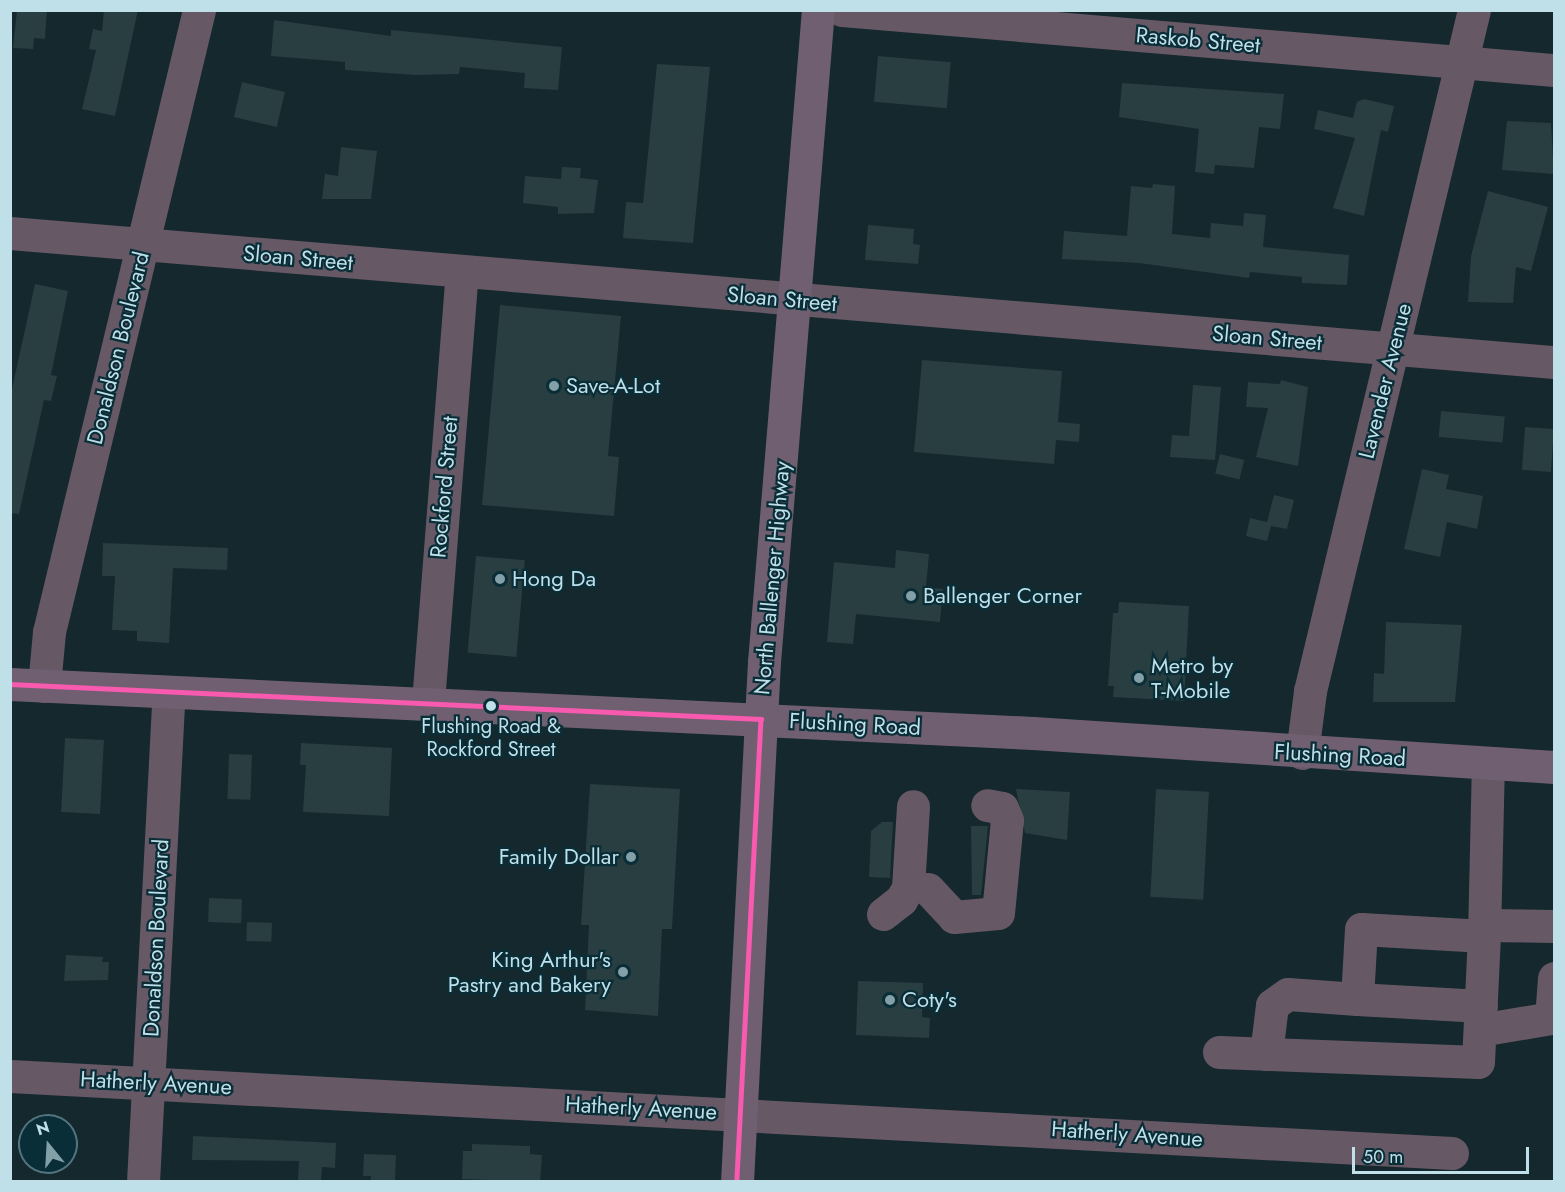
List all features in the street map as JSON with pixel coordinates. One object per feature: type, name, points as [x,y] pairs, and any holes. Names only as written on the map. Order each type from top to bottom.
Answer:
[{"type":"main road","name":"North Ballenger Highway","points":[[737,1182],[761,719],[818,10]]},
{"type":"main road","name":"Flushing Road","points":[[10,684],[169,693],[428,702],[1033,733],[1302,753],[1554,767]]},
{"type":"street","name":"Donaldson Boulevard","points":[[44,686],[49,632],[199,10]]},
{"type":"street","name":"Raskob Street","points":[[842,10],[1554,70]]},
{"type":"street","name":"Lavender Avenue","points":[[1302,753],[1310,691],[1474,10]]},
{"type":"street","name":"Sloan Street","points":[[10,233],[1554,362]]},
{"type":"street","name":"Rockford Street","points":[[428,702],[462,272]]},
{"type":"street","name":"Donaldson Boulevard","points":[[143,1182],[169,693]]},
{"type":"street","points":[[1219,1052],[1478,1062],[1488,763]]},
{"type":"street","points":[[928,889],[954,917],[988,917],[999,910],[1007,820],[1000,806],[987,805]]},
{"type":"street","points":[[883,914],[901,900],[908,888],[913,806]]},
{"type":"street","points":[[1357,999],[1361,929],[1484,931],[1554,926]]},
{"type":"street","points":[[1266,1054],[1272,1005],[1288,994],[1357,999],[1480,1018],[1551,1018],[1554,978]]},
{"type":"street","name":"Hatherly Avenue","points":[[10,1076],[740,1113],[1452,1153]]},
{"type":"building","points":[[17,10],[47,10],[45,39],[34,38],[33,49],[13,48]]},
{"type":"building","points":[[104,10],[138,10],[115,116],[82,109],[96,50],[89,49],[93,29],[102,31]]},
{"type":"building","points":[[274,20],[391,36],[391,30],[562,47],[558,90],[524,88],[525,73],[460,67],[459,74],[415,75],[345,70],[345,62],[271,56]]},
{"type":"building","points":[[878,56],[951,62],[947,108],[874,102]]},
{"type":"building","points":[[657,64],[710,67],[693,243],[623,238],[626,202],[643,203]]},
{"type":"building","points":[[242,82],[285,92],[277,127],[234,117]]},
{"type":"building","points":[[1122,83],[1284,94],[1280,129],[1259,127],[1254,168],[1215,165],[1214,174],[1195,172],[1199,129],[1119,117]]},
{"type":"building","points":[[1364,99],[1394,106],[1388,132],[1381,130],[1364,216],[1333,208],[1355,138],[1314,129],[1318,110],[1353,118],[1357,102]]},
{"type":"building","points":[[1507,121],[1551,123],[1554,174],[1502,170]]},
{"type":"building","points":[[341,147],[377,151],[371,199],[322,199],[325,174],[338,176]]},
{"type":"building","points":[[562,167],[581,168],[580,178],[598,180],[594,213],[558,214],[558,207],[523,203],[525,176],[561,179]]},
{"type":"building","points":[[1153,184],[1175,186],[1172,234],[1210,238],[1211,223],[1243,226],[1244,213],[1266,215],[1263,247],[1349,255],[1347,285],[1302,283],[1302,277],[1250,272],[1249,278],[1139,263],[1062,259],[1064,231],[1127,236],[1131,186],[1152,188]]},
{"type":"building","points":[[1488,191],[1548,207],[1531,271],[1516,267],[1513,303],[1468,302],[1471,256]]},
{"type":"building","points":[[868,225],[914,229],[913,244],[920,245],[918,264],[865,260]]},
{"type":"building","points":[[35,284],[68,291],[51,375],[57,376],[51,401],[44,400],[19,514],[10,513],[10,398]]},
{"type":"building","name":"Save-A-Lot","points":[[500,305],[621,316],[608,456],[619,457],[614,516],[482,505]]},
{"type":"building","points":[[922,360],[1062,371],[1058,422],[1080,424],[1079,442],[1056,440],[1054,464],[914,452]]},
{"type":"building","points":[[1281,380],[1308,387],[1298,466],[1256,457],[1268,408],[1246,407],[1248,382],[1280,384]]},
{"type":"building","points":[[1193,385],[1221,387],[1215,460],[1170,457],[1172,435],[1189,436]]},
{"type":"building","points":[[1441,411],[1505,417],[1502,442],[1439,437]]},
{"type":"building","points":[[1525,427],[1554,429],[1551,472],[1522,470]]},
{"type":"building","points":[[1220,454],[1244,460],[1239,479],[1215,473]]},
{"type":"building","points":[[1422,469],[1449,475],[1446,489],[1483,496],[1477,529],[1447,522],[1440,557],[1404,549]]},
{"type":"building","points":[[1274,495],[1294,500],[1287,529],[1271,526],[1267,541],[1246,536],[1250,518],[1267,522]]},
{"type":"building","points":[[103,543],[228,548],[227,570],[173,568],[169,643],[137,641],[137,631],[112,630],[115,576],[102,576]]},
{"type":"building","points":[[896,550],[929,554],[926,587],[943,589],[940,622],[856,614],[853,644],[827,642],[834,562],[895,568]]},
{"type":"building","points":[[476,556],[525,560],[516,657],[468,653]]},
{"type":"building","points":[[1119,602],[1189,606],[1184,701],[1113,697],[1114,686],[1108,686],[1113,613],[1118,613]]},
{"type":"building","points":[[1386,622],[1462,625],[1455,702],[1373,702],[1374,673],[1384,674]]},
{"type":"building","points":[[65,738],[104,740],[100,814],[61,812]]},
{"type":"building","points":[[301,743],[392,748],[389,816],[303,812],[306,765],[300,765]]},
{"type":"building","points":[[229,754],[252,755],[250,800],[227,799]]},
{"type":"building","name":"Family Dollar","points":[[590,784],[680,789],[672,929],[662,929],[658,1016],[585,1010],[589,925],[581,925]]},
{"type":"building","points":[[1016,789],[1070,792],[1067,840],[1025,833]]},
{"type":"building","points":[[1156,789],[1209,792],[1203,900],[1150,897]]},
{"type":"building","points":[[882,822],[893,822],[890,878],[869,877],[871,831]]},
{"type":"building","points":[[971,826],[988,826],[981,895],[972,895]]},
{"type":"building","points":[[209,898],[242,899],[241,923],[208,922]]},
{"type":"building","points":[[247,922],[272,923],[271,942],[246,941]]},
{"type":"building","points":[[66,955],[103,957],[102,962],[109,962],[108,980],[64,981]]},
{"type":"building","name":"Coty's","points":[[858,981],[923,983],[922,1017],[930,1018],[929,1038],[856,1035]]},
{"type":"building","points":[[193,1136],[336,1143],[335,1168],[322,1167],[321,1181],[298,1180],[299,1161],[192,1160]]},
{"type":"building","points":[[472,1144],[530,1146],[530,1154],[542,1155],[540,1182],[462,1179],[463,1151],[472,1151]]},
{"type":"building","points":[[364,1154],[396,1155],[395,1182],[370,1182],[371,1176],[363,1176]]},
{"type":"transit line","points":[[10,684],[761,719],[737,1182]]},
{"type":"place","name":"Save-A-Lot","points":[[554,386]]},
{"type":"place","name":"Hong Da","points":[[500,579]]},
{"type":"place","name":"Ballenger Corner","points":[[911,596]]},
{"type":"place","name":"Metro by T-Mobile","points":[[1139,678]]},
{"type":"place","name":"Flushing Road & Rockford Street","points":[[491,706]]},
{"type":"place","name":"Family Dollar","points":[[631,857]]},
{"type":"place","name":"King Arthur's Pastry and Bakery","points":[[623,972]]},
{"type":"place","name":"Coty's","points":[[890,1000]]}]
